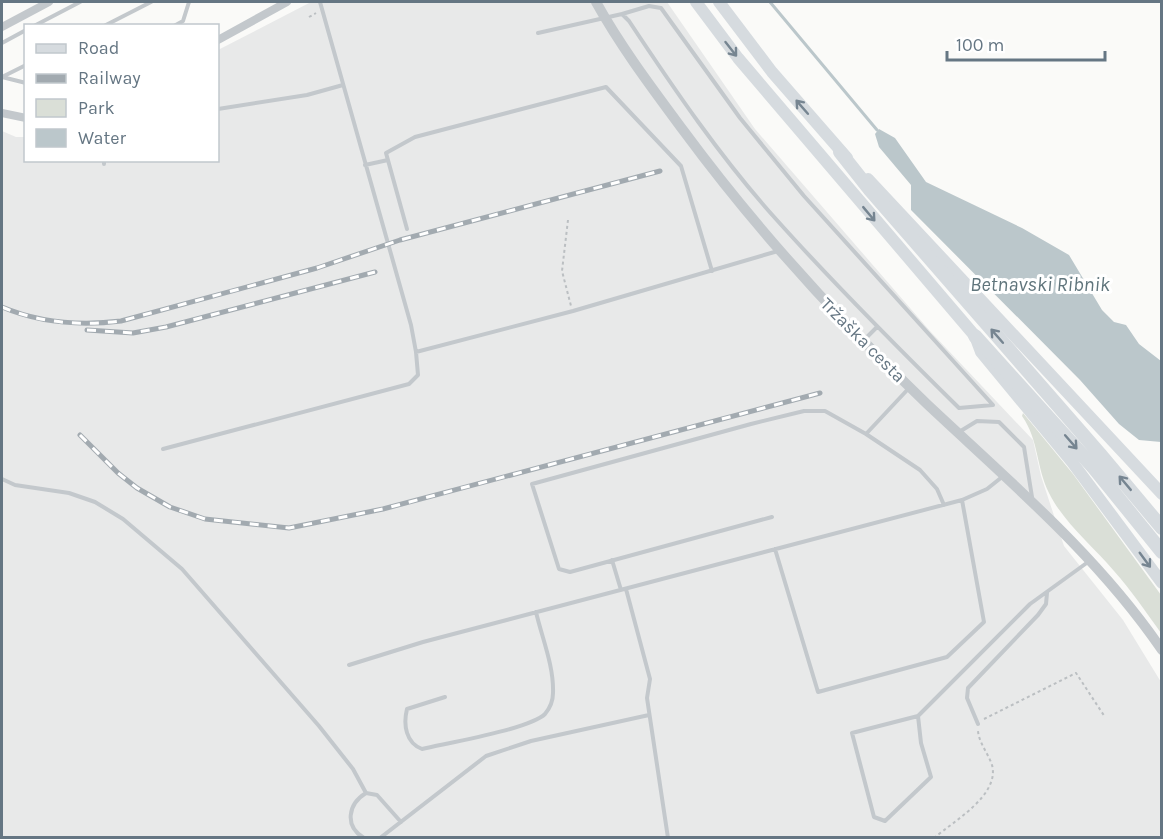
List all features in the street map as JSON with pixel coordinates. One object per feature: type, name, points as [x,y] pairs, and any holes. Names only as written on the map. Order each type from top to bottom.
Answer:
[{"type":"highway","points":[[840,152],[1161,528]]},
{"type":"highway","points":[[975,336],[1094,468],[1161,552]]},
{"type":"main road","points":[[696,2],[745,66],[975,336],[981,352],[1072,462],[1161,583]]},
{"type":"main road","points":[[719,2],[772,72],[840,152],[1064,386],[1161,494]]},
{"type":"street","points":[[2,27],[49,2]]},
{"type":"street","points":[[219,39],[287,2]]},
{"type":"street","name":"Tržaška cesta","points":[[596,2],[649,84],[713,171],[779,251],[863,341],[1091,560],[1161,650]]},
{"type":"street","points":[[2,113],[24,118]]},
{"type":"lane","points":[[38,24],[80,2]]},
{"type":"lane","points":[[108,24],[151,2]]},
{"type":"lane","points":[[178,24],[183,21],[189,2]]},
{"type":"lane","points":[[163,448],[409,384],[418,375],[411,325],[320,2]]},
{"type":"lane","points":[[538,33],[649,6],[661,8],[740,117],[804,196],[993,405],[959,408],[877,327],[773,216],[699,123],[622,14]]},
{"type":"lane","points":[[2,43],[24,31]]},
{"type":"lane","points":[[2,77],[24,66]]},
{"type":"lane","points":[[2,77],[24,82]]},
{"type":"lane","points":[[219,109],[307,96],[343,85]]},
{"type":"lane","points":[[407,229],[386,153],[415,137],[606,87],[681,166],[712,271]]},
{"type":"lane","points":[[365,165],[388,160]]},
{"type":"lane","points":[[416,352],[573,311],[779,251]]},
{"type":"lane","points":[[863,341],[877,327]]},
{"type":"lane","points":[[866,434],[910,387]]},
{"type":"lane","points":[[772,517],[570,572],[559,569],[532,484],[804,411],[825,411],[866,434],[920,470],[937,489],[944,505]]},
{"type":"lane","points":[[959,432],[977,421],[999,422],[1024,447],[1032,501]]},
{"type":"lane","points":[[349,665],[423,642],[962,500],[987,489],[1004,475]]},
{"type":"lane","points":[[2,479],[15,485],[69,493],[95,502],[123,519],[182,569],[319,726],[353,769],[366,793]]},
{"type":"lane","points":[[775,549],[818,692],[946,657],[984,622],[962,500]]},
{"type":"lane","points":[[612,560],[650,679],[646,698],[668,837]]},
{"type":"lane","points":[[918,716],[921,743],[931,777],[885,820],[874,817],[852,733],[918,716],[1030,604],[1091,560]]},
{"type":"lane","points":[[978,724],[967,698],[968,688],[1038,615],[1046,604],[1047,592]]},
{"type":"lane","points":[[445,697],[407,709],[405,720],[408,736],[414,746],[422,749],[500,730],[537,720],[546,713],[551,704],[553,692],[549,661],[537,612]]},
{"type":"lane","points":[[381,837],[387,836],[401,822],[486,756],[531,741],[649,715]]},
{"type":"lane","points":[[364,837],[358,834],[351,822],[351,810],[356,799],[366,793],[377,795],[401,822]]},
{"type":"path","points":[[568,220],[562,271],[573,311]]},
{"type":"path","points":[[934,837],[978,801],[989,787],[994,774],[978,734],[978,724],[988,716],[1076,672],[1105,717]]},
{"type":"shaded area","points":[[311,2],[667,2],[755,129],[930,331],[1033,440],[1041,476],[1064,546],[1123,620],[1161,682],[1161,837],[2,837],[2,131],[16,137],[24,137],[24,162],[219,162],[219,49]]},
{"type":"green space","points":[[1023,413],[1073,474],[1161,595],[1161,633],[1120,578],[1070,524],[1055,504],[1045,483],[1032,434],[1022,416]]},
{"type":"water","name":"Betnavski Ribnik","points":[[879,129],[895,138],[926,182],[1022,228],[1069,255],[1102,310],[1114,322],[1126,325],[1139,344],[1161,361],[1161,442],[1139,440],[1119,424],[1080,380],[911,210],[911,185],[879,147],[875,134]]},
{"type":"waterway","points":[[770,2],[877,130]]},
{"type":"railway","points":[[2,307],[31,317],[60,322],[121,321],[317,268],[400,240],[660,171]]},
{"type":"railway","points":[[87,330],[133,333],[166,327],[375,272]]},
{"type":"railway","points":[[80,435],[118,473],[137,488],[170,507],[205,519],[289,528],[383,509],[820,393]]}]
